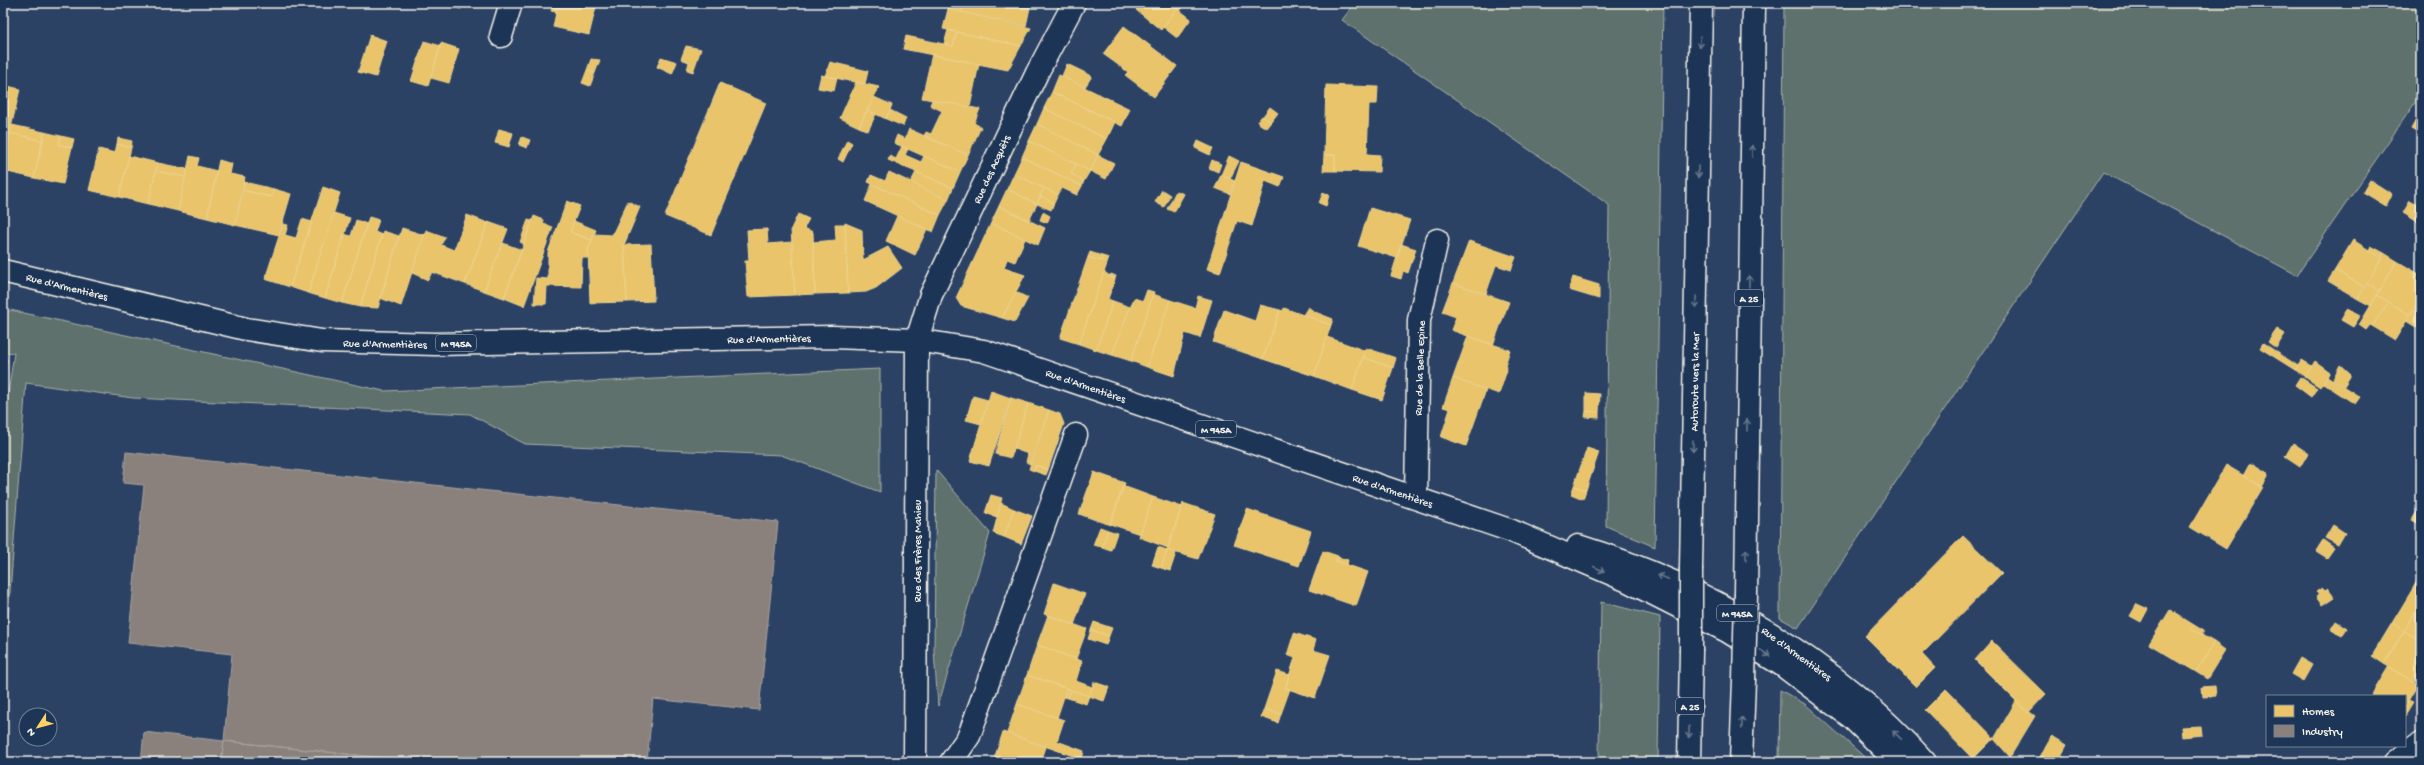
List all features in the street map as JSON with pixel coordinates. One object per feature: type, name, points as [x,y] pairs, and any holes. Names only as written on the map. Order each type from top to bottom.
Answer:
[{"type":"main road","points":[[501,36],[511,3]]},
{"type":"main road","name":"Rue des Acquêts","points":[[917,340],[931,295],[1037,73],[1074,3]]},
{"type":"main road","name":"Autoroute vers la Mer","points":[[1689,762],[1701,3]]},
{"type":"main road","name":"A 25","points":[[1741,762],[1746,594],[1754,3]]},
{"type":"main road","name":"Rue de la Belle Epine","points":[[1416,498],[1419,320],[1437,240]]},
{"type":"main road","name":"Rue d'Armentières","points":[[3,271],[240,327],[322,341],[436,344],[832,337],[917,340],[984,351],[1512,531],[1647,590],[1756,647],[1835,704],[1868,732],[1897,762]]},
{"type":"main road","name":"Rue des Frères Mahieu","points":[[915,762],[917,340]]},
{"type":"main road","points":[[950,762],[969,736],[1076,435]]},
{"type":"main road","name":"Rue d'Armentières","points":[[1512,531],[1574,545],[1625,561],[1683,585],[1734,611],[1794,649],[1842,686],[1884,721],[1925,762]]},
{"type":"main road","points":[[2395,762],[2421,743]]},
{"type":"main road","points":[[2420,762],[2421,758]]},
{"type":"green space","points":[[1355,3],[1663,3],[1655,547],[1606,526],[1609,205],[1342,20]]},
{"type":"green space","points":[[1784,3],[2421,3],[2421,94],[2297,275],[2103,172],[1798,628],[1780,618]]},
{"type":"green space","points":[[10,310],[384,391],[880,369],[880,492],[781,455],[525,444],[470,414],[133,398],[26,383],[3,684],[3,394],[8,394],[14,353],[3,352],[3,316]]},
{"type":"green space","points":[[936,470],[990,533],[938,706],[934,651]]},
{"type":"green space","points":[[1601,602],[1660,617],[1658,762],[1599,762]]},
{"type":"green space","points":[[1780,690],[1805,704],[1870,762],[1779,762]]},
{"type":"building: Homes","points":[[435,3],[462,3],[461,9]]},
{"type":"building: Homes","points":[[553,3],[558,3],[556,12],[551,11]]},
{"type":"building: Homes","points":[[558,3],[597,3],[589,35],[553,27]]},
{"type":"building: Homes","points":[[950,3],[963,3],[961,12],[948,9]]},
{"type":"building: Homes","points":[[963,3],[1031,3],[1026,26],[961,12]]},
{"type":"building: Homes","points":[[1141,3],[1170,3],[1177,8],[1161,30],[1136,10]]},
{"type":"building: Homes","points":[[1170,3],[1186,3],[1180,11]]},
{"type":"building: Homes","points":[[1177,8],[1191,19],[1177,38],[1163,27]]},
{"type":"building: Homes","points":[[948,9],[1031,28],[1021,46],[943,29]]},
{"type":"building: Homes","points":[[1124,26],[1177,66],[1154,97],[1125,75],[1128,72],[1103,54]]},
{"type":"building: Homes","points":[[948,30],[957,32],[953,46],[944,44]]},
{"type":"building: Homes","points":[[957,32],[1021,46],[1008,70],[903,49],[906,36],[953,46]]},
{"type":"building: Homes","points":[[370,35],[387,41],[376,77],[358,72]]},
{"type":"building: Homes","points":[[424,41],[441,46],[428,86],[411,81]]},
{"type":"building: Homes","points":[[441,43],[459,49],[449,83],[431,78]]},
{"type":"building: Homes","points":[[686,46],[701,49],[693,72],[687,70],[689,62],[681,59]]},
{"type":"building: Homes","points":[[932,54],[979,64],[970,107],[922,98]]},
{"type":"building: Homes","points":[[661,57],[677,62],[672,74],[657,67]]},
{"type":"building: Homes","points":[[591,59],[600,60],[595,73],[587,70]]},
{"type":"building: Homes","points":[[830,62],[868,71],[865,84],[825,76]]},
{"type":"building: Homes","points":[[1067,64],[1092,76],[1085,87],[1062,76]]},
{"type":"building: Homes","points":[[587,70],[595,73],[590,86],[582,83]]},
{"type":"building: Homes","points":[[821,75],[837,78],[834,91],[818,88]]},
{"type":"building: Homes","points":[[1059,75],[1130,109],[1122,126],[1052,92]]},
{"type":"building: Homes","points":[[856,82],[879,87],[859,127],[840,118]]},
{"type":"building: Homes","points":[[720,83],[766,103],[711,235],[665,216]]},
{"type":"building: Homes","points":[[3,85],[20,89],[3,162]]},
{"type":"building: Homes","points":[[1326,85],[1378,87],[1377,104],[1369,104],[1367,154],[1380,155],[1379,172],[1335,171],[1335,155],[1324,155]]},
{"type":"building: Homes","points":[[1052,92],[1115,122],[1107,139],[1044,108]]},
{"type":"building: Homes","points":[[874,97],[892,105],[886,119],[867,110]]},
{"type":"building: Homes","points":[[932,100],[980,109],[974,123],[981,127],[968,155],[924,136],[926,132],[931,134],[942,111],[930,105]]},
{"type":"building: Homes","points":[[1270,107],[1278,113],[1271,122],[1263,116]]},
{"type":"building: Homes","points":[[1044,108],[1107,139],[1098,155],[1037,124]]},
{"type":"building: Homes","points":[[867,110],[876,114],[868,131],[859,127]]},
{"type":"building: Homes","points":[[890,110],[906,118],[903,126],[886,119]]},
{"type":"building: Homes","points":[[1262,116],[1271,122],[1266,128],[1257,122]]},
{"type":"building: Homes","points":[[2416,120],[2421,124],[2418,133],[2411,129]]},
{"type":"building: Homes","points":[[1037,124],[1098,155],[1090,171],[1029,141]]},
{"type":"building: Homes","points":[[12,125],[44,132],[43,141],[10,133]]},
{"type":"building: Homes","points":[[499,129],[513,133],[509,147],[495,143]]},
{"type":"building: Homes","points":[[909,129],[968,155],[960,172],[894,143],[897,135],[905,139]]},
{"type":"building: Homes","points":[[44,132],[61,136],[59,145],[72,147],[63,184],[34,178]]},
{"type":"building: Homes","points":[[10,133],[43,141],[34,178],[3,171]]},
{"type":"building: Homes","points":[[61,136],[74,139],[72,147],[59,145]]},
{"type":"building: Homes","points":[[522,137],[530,140],[527,148],[519,145]]},
{"type":"building: Homes","points":[[118,138],[132,141],[131,148],[117,144]]},
{"type":"building: Homes","points":[[847,140],[852,143],[843,162],[838,159]]},
{"type":"building: Homes","points":[[1029,141],[1076,164],[1071,174],[1084,181],[1082,186],[1022,157]]},
{"type":"building: Homes","points":[[1198,141],[1213,148],[1210,155],[1195,148]]},
{"type":"building: Homes","points":[[117,144],[131,148],[119,197],[89,190],[99,149],[115,153]]},
{"type":"building: Homes","points":[[902,146],[908,149],[905,155],[921,162],[924,156],[960,172],[953,188],[888,160],[890,156],[896,159]]},
{"type":"building: Homes","points":[[1098,155],[1114,163],[1106,179],[1090,171]]},
{"type":"building: Homes","points":[[1324,155],[1335,155],[1335,171],[1323,171]]},
{"type":"building: Homes","points":[[129,156],[158,163],[148,204],[119,197]]},
{"type":"building: Homes","points":[[190,156],[199,158],[197,166],[217,171],[207,218],[178,211]]},
{"type":"building: Homes","points":[[1229,156],[1239,161],[1230,179],[1221,175]]},
{"type":"building: Homes","points":[[1022,157],[1082,186],[1077,195],[1062,188],[1058,195],[1014,174]]},
{"type":"building: Homes","points":[[219,160],[232,164],[230,174],[245,177],[235,225],[207,218]]},
{"type":"building: Homes","points":[[1212,160],[1221,164],[1218,172],[1209,168]]},
{"type":"building: Homes","points":[[1241,162],[1284,177],[1280,187],[1265,181],[1252,226],[1237,221],[1220,273],[1207,269]]},
{"type":"building: Homes","points":[[158,163],[187,169],[185,177],[156,171]]},
{"type":"building: Homes","points":[[1076,164],[1090,171],[1084,181],[1071,174]]},
{"type":"building: Homes","points":[[156,171],[185,177],[178,211],[148,204]]},
{"type":"building: Homes","points":[[889,172],[948,200],[940,215],[868,182],[871,175],[885,181]]},
{"type":"building: Homes","points":[[916,172],[953,188],[948,200],[911,182]]},
{"type":"building: Homes","points":[[1014,174],[1044,188],[1037,204],[1007,189]]},
{"type":"building: Homes","points":[[1221,175],[1235,181],[1230,194],[1215,188]]},
{"type":"building: Homes","points":[[2370,180],[2392,194],[2386,206],[2363,192]]},
{"type":"building: Homes","points":[[244,182],[274,189],[271,197],[243,190]]},
{"type":"building: Homes","points":[[872,184],[940,215],[933,232],[865,201]]},
{"type":"building: Homes","points":[[323,187],[340,193],[308,293],[290,287]]},
{"type":"building: Homes","points":[[1044,188],[1058,195],[1054,203],[1040,196]]},
{"type":"building: Homes","points":[[274,189],[291,194],[279,235],[235,225],[243,190],[271,197]]},
{"type":"building: Homes","points":[[1007,189],[1037,204],[1029,221],[999,206]]},
{"type":"building: Homes","points":[[1162,190],[1170,195],[1164,207],[1155,202]]},
{"type":"building: Homes","points":[[1176,191],[1184,194],[1174,212],[1167,209]]},
{"type":"building: Homes","points":[[1323,193],[1329,195],[1326,206],[1319,203]]},
{"type":"building: Homes","points":[[2421,195],[2421,207],[2416,204]]},
{"type":"building: Homes","points":[[1040,196],[1054,203],[1051,210],[1037,204]]},
{"type":"building: Homes","points":[[567,201],[580,206],[570,232],[592,240],[588,250],[589,258],[582,258],[581,287],[547,286],[546,304],[534,304],[536,278],[548,279],[548,252]]},
{"type":"building: Homes","points":[[628,201],[640,207],[624,245],[627,302],[590,303],[588,250],[594,234],[612,235]]},
{"type":"building: Homes","points":[[2410,201],[2421,207],[2421,224],[2403,213]]},
{"type":"building: Homes","points":[[999,206],[1045,228],[1038,245],[991,223]]},
{"type":"building: Homes","points":[[1370,208],[1410,220],[1397,258],[1358,246]]},
{"type":"building: Homes","points":[[1043,212],[1050,216],[1047,223],[1040,220]]},
{"type":"building: Homes","points":[[334,213],[350,218],[325,298],[308,293]]},
{"type":"building: Homes","points":[[798,214],[809,219],[804,228],[813,232],[815,294],[795,295],[791,229]]},
{"type":"building: Homes","points":[[467,215],[488,223],[465,284],[432,272],[428,280],[412,273],[426,230],[445,237],[441,245],[454,250]]},
{"type":"building: Homes","points":[[534,216],[544,220],[543,224],[553,227],[524,306],[504,298]]},
{"type":"building: Homes","points":[[897,216],[927,229],[915,255],[886,241]]},
{"type":"building: Homes","points":[[369,217],[379,220],[375,232],[382,235],[360,307],[342,303]]},
{"type":"building: Homes","points":[[302,219],[312,222],[290,287],[265,279],[283,224],[288,225],[285,235],[296,238]]},
{"type":"building: Homes","points":[[356,220],[367,224],[342,303],[325,298],[344,234],[351,236]]},
{"type":"building: Homes","points":[[528,220],[532,221],[524,244],[520,242]]},
{"type":"building: Homes","points":[[574,221],[596,230],[592,240],[570,232]]},
{"type":"building: Homes","points":[[488,222],[508,229],[484,291],[465,284]]},
{"type":"building: Homes","points":[[845,223],[862,230],[863,260],[888,247],[902,268],[876,288],[866,292],[848,293]]},
{"type":"building: Homes","points":[[991,223],[1025,239],[1015,262],[1007,259],[1004,268],[1025,275],[1002,318],[961,306],[956,298]]},
{"type":"building: Homes","points":[[835,224],[845,224],[848,293],[815,294],[813,242],[836,240]]},
{"type":"building: Homes","points":[[402,228],[424,235],[401,306],[380,298]]},
{"type":"building: Homes","points":[[767,229],[768,244],[792,242],[795,295],[748,297],[745,261],[749,261],[747,230]]},
{"type":"building: Homes","points":[[383,231],[399,236],[378,308],[360,307]]},
{"type":"building: Homes","points":[[2353,240],[2382,258],[2364,287],[2335,270]]},
{"type":"building: Homes","points":[[1469,241],[1516,257],[1511,270],[1496,265],[1486,294],[1453,283]]},
{"type":"building: Homes","points":[[503,243],[522,250],[504,298],[484,291]]},
{"type":"building: Homes","points":[[651,244],[654,301],[627,302],[624,245]]},
{"type":"building: Homes","points":[[1401,244],[1416,249],[1408,273],[1403,271],[1401,279],[1391,276]]},
{"type":"building: Homes","points":[[2371,246],[2384,253],[2382,257],[2369,250]]},
{"type":"building: Homes","points":[[1090,252],[1102,256],[1101,261],[1088,257]]},
{"type":"building: Homes","points":[[2384,253],[2397,261],[2380,291],[2367,283]]},
{"type":"building: Homes","points":[[1102,256],[1109,258],[1079,344],[1060,338],[1088,257],[1101,261]]},
{"type":"building: Homes","points":[[2397,261],[2414,271],[2412,275],[2421,281],[2421,297],[2410,315],[2377,295]]},
{"type":"building: Homes","points":[[2335,270],[2364,287],[2358,299],[2328,281]]},
{"type":"building: Homes","points":[[2414,271],[2419,274],[2417,278],[2412,275]]},
{"type":"building: Homes","points":[[1104,272],[1115,279],[1108,299],[1113,301],[1096,350],[1079,344]]},
{"type":"building: Homes","points":[[1111,274],[1116,276],[1115,279],[1109,277]]},
{"type":"building: Homes","points":[[1573,277],[1599,285],[1599,299],[1569,290]]},
{"type":"building: Homes","points":[[1453,283],[1509,302],[1493,345],[1451,330],[1456,317],[1442,312]]},
{"type":"building: Homes","points":[[2367,283],[2380,291],[2371,306],[2358,299]]},
{"type":"building: Homes","points":[[1147,290],[1154,292],[1131,361],[1112,355],[1134,298],[1143,301]]},
{"type":"building: Homes","points":[[1016,292],[1028,298],[1015,322],[1002,318]]},
{"type":"building: Homes","points":[[1153,294],[1170,300],[1147,367],[1131,361]]},
{"type":"building: Homes","points":[[2377,295],[2389,302],[2372,326],[2370,325],[2366,330],[2359,325]]},
{"type":"building: Homes","points":[[1198,296],[1212,300],[1200,338],[1185,333],[1174,376],[1147,367],[1170,300],[1195,308]]},
{"type":"building: Homes","points":[[2421,297],[2421,330],[2406,321]]},
{"type":"building: Homes","points":[[1113,301],[1130,307],[1112,355],[1096,350]]},
{"type":"building: Homes","points":[[2389,302],[2410,315],[2395,340],[2372,326]]},
{"type":"building: Homes","points":[[1260,305],[1280,310],[1263,359],[1213,342],[1224,310],[1255,321]]},
{"type":"building: Homes","points":[[1308,307],[1315,312],[1333,319],[1331,325],[1303,315]]},
{"type":"building: Homes","points":[[1284,308],[1331,325],[1314,376],[1263,359],[1280,310],[1283,311]]},
{"type":"building: Homes","points":[[2348,308],[2361,315],[2353,327],[2341,320]]},
{"type":"building: Homes","points":[[2277,329],[2285,334],[2276,348],[2268,342]]},
{"type":"building: Homes","points":[[1468,336],[1510,350],[1505,365],[1507,370],[1499,394],[1453,378]]},
{"type":"building: Homes","points":[[1327,337],[1366,351],[1352,390],[1314,376]]},
{"type":"building: Homes","points":[[2263,343],[2298,366],[2295,370],[2260,348]]},
{"type":"building: Homes","points":[[1366,348],[1396,358],[1393,368],[1363,357]]},
{"type":"building: Homes","points":[[1363,357],[1393,368],[1382,400],[1352,390]]},
{"type":"building: Homes","points":[[3,358],[7,359],[4,388],[3,388]]},
{"type":"building: Homes","points":[[2302,360],[2312,366],[2305,376],[2295,370]]},
{"type":"building: Homes","points":[[2315,361],[2330,372],[2320,387],[2305,377]]},
{"type":"building: Homes","points":[[2340,365],[2351,375],[2344,386],[2333,379]]},
{"type":"building: Homes","points":[[2327,376],[2360,397],[2355,404],[2323,383]]},
{"type":"building: Homes","points":[[2300,377],[2317,388],[2311,397],[2295,385]]},
{"type":"building: Homes","points":[[1453,378],[1486,390],[1466,446],[1441,437],[1450,409],[1443,407]]},
{"type":"building: Homes","points":[[991,391],[1011,398],[989,466],[970,461]]},
{"type":"building: Homes","points":[[1586,393],[1600,394],[1599,412],[1586,411]]},
{"type":"building: Homes","points":[[973,396],[988,400],[981,424],[966,420]]},
{"type":"building: Homes","points":[[1011,398],[1028,403],[1011,458],[995,454]]},
{"type":"building: Homes","points":[[1028,403],[1049,410],[1030,464],[1026,462],[1028,454],[1014,449]]},
{"type":"building: Homes","points":[[1049,410],[1060,414],[1064,424],[1048,470],[1036,465],[1034,471],[1029,469]]},
{"type":"building: Homes","points":[[1586,411],[1599,412],[1599,418],[1585,417]]},
{"type":"building: Homes","points":[[2293,443],[2308,453],[2300,467],[2285,457]]},
{"type":"building: Homes","points":[[1587,448],[1599,452],[1586,490],[1574,486]]},
{"type":"building: Homes","points":[[2254,464],[2267,472],[2268,477],[2262,487],[2243,476],[2249,465]]},
{"type":"building: Homes","points":[[1036,465],[1048,470],[1046,475],[1034,471]]},
{"type":"building: Homes","points":[[2226,465],[2263,487],[2226,549],[2190,527]]},
{"type":"building: Homes","points":[[1094,472],[1125,483],[1110,525],[1079,514]]},
{"type":"building: Homes","points":[[1123,486],[1153,497],[1140,534],[1110,524]]},
{"type":"building: Homes","points":[[1574,486],[1586,490],[1583,499],[1571,494]]},
{"type":"building: Homes","points":[[991,495],[1002,498],[997,517],[985,513]]},
{"type":"building: Homes","points":[[1153,497],[1182,507],[1168,548],[1139,537]]},
{"type":"building: Homes","points":[[1001,503],[1014,509],[1004,537],[993,533]]},
{"type":"building: Homes","points":[[1183,503],[1215,514],[1198,559],[1167,550]]},
{"type":"building: Homes","points":[[2419,508],[2421,509],[2421,525],[2412,520]]},
{"type":"building: Homes","points":[[1014,509],[1032,516],[1021,544],[1004,537]]},
{"type":"building: Homes","points":[[1247,509],[1311,531],[1299,566],[1234,545]]},
{"type":"building: Homes","points":[[2333,525],[2345,533],[2338,545],[2325,538]]},
{"type":"building: Homes","points":[[1100,527],[1108,530],[1102,547],[1093,545]]},
{"type":"building: Homes","points":[[1108,530],[1117,533],[1111,550],[1102,547]]},
{"type":"building: Homes","points":[[1963,536],[2002,573],[1922,654],[1935,668],[1916,687],[1865,636]]},
{"type":"building: Homes","points":[[2323,540],[2334,548],[2327,558],[2316,551]]},
{"type":"building: Homes","points":[[1158,547],[1167,550],[1161,568],[1152,565]]},
{"type":"building: Homes","points":[[1167,550],[1176,553],[1170,571],[1161,568]]},
{"type":"building: Homes","points":[[1323,551],[1338,556],[1336,561],[1368,572],[1356,606],[1309,590]]},
{"type":"building: Homes","points":[[1338,557],[1348,560],[1347,565],[1336,561]]},
{"type":"building: Homes","points":[[2421,574],[2421,596],[2412,590]]},
{"type":"building: Homes","points":[[1054,583],[1085,594],[1074,625],[1044,614]]},
{"type":"building: Homes","points":[[2322,588],[2325,591],[2328,589],[2334,597],[2322,605],[2316,597],[2319,595],[2316,592]]},
{"type":"building: Homes","points":[[2412,590],[2421,596],[2421,603],[2404,631],[2392,623]]},
{"type":"building: Homes","points":[[2421,603],[2421,641],[2404,631]]},
{"type":"building: Homes","points":[[2137,604],[2148,609],[2141,622],[2130,616]]},
{"type":"building: Homes","points":[[2170,610],[2194,625],[2191,629],[2214,642],[2196,672],[2149,644]]},
{"type":"building: Homes","points":[[1048,615],[1087,629],[1076,659],[1037,645]]},
{"type":"building: Homes","points":[[2336,621],[2347,628],[2342,636],[2331,629]]},
{"type":"building: Homes","points":[[1094,622],[1112,628],[1109,636],[1091,630]]},
{"type":"building: Homes","points":[[2392,623],[2404,631],[2384,664],[2372,656]]},
{"type":"building: Homes","points":[[2194,625],[2204,631],[2202,635],[2191,629]]},
{"type":"building: Homes","points":[[1091,630],[1109,636],[1106,645],[1088,639]]},
{"type":"building: Homes","points":[[2404,631],[2421,641],[2421,670],[2414,682],[2384,664]]},
{"type":"building: Homes","points":[[1294,633],[1316,640],[1313,650],[1330,655],[1315,698],[1285,688],[1295,658],[1287,655]]},
{"type":"building: Homes","points":[[1992,641],[2046,694],[2028,713],[1975,660]]},
{"type":"building: Homes","points":[[2214,642],[2225,650],[2207,679],[2196,672]]},
{"type":"building: Homes","points":[[1037,645],[1082,661],[1076,681],[1092,687],[1089,696],[1027,675]]},
{"type":"building: Homes","points":[[2300,658],[2312,665],[2303,681],[2291,674]]},
{"type":"building: Homes","points":[[2389,666],[2418,685],[2406,705],[2406,695],[2372,695]]},
{"type":"building: Homes","points":[[1277,671],[1290,675],[1285,688],[1290,689],[1281,714],[1264,709]]},
{"type":"building: Homes","points":[[1027,675],[1067,688],[1057,718],[1017,704]]},
{"type":"building: Homes","points":[[1094,682],[1109,687],[1104,701],[1089,696]]},
{"type":"building: Homes","points":[[2215,686],[2216,696],[2203,697],[2202,687]]},
{"type":"building: Homes","points":[[1067,688],[1071,690],[1068,698],[1064,697]]},
{"type":"building: Homes","points":[[1946,689],[1994,738],[1973,759],[1925,710]]},
{"type":"building: Homes","points":[[1071,690],[1089,696],[1086,704],[1068,698]]},
{"type":"building: Homes","points":[[2016,701],[2035,716],[2010,757],[1994,739]]},
{"type":"building: Homes","points":[[2408,701],[2413,703],[2406,714],[2406,705]]},
{"type":"building: Homes","points":[[1017,704],[1064,720],[1057,741],[1084,751],[1082,759],[1007,733]]},
{"type":"building: Homes","points":[[1264,709],[1281,714],[1278,723],[1261,717]]},
{"type":"building: Homes","points":[[2201,726],[2202,735],[2182,737],[2181,727]]},
{"type":"building: Homes","points":[[1003,732],[1046,747],[1041,762],[993,762]]},
{"type":"building: Homes","points":[[2052,736],[2067,745],[2061,756],[2072,762],[2037,762]]},
{"type":"building: Industry","points":[[126,452],[778,522],[759,710],[653,699],[647,762],[421,762],[224,741],[232,654],[128,643],[144,485],[123,483]]},
{"type":"building: Industry","points":[[144,732],[224,741],[221,762],[141,762]]},
{"type":"building: Industry","points":[[224,741],[421,762],[221,762]]},
{"type":"building: Industry","points":[[647,760],[669,762],[647,762]]}]
